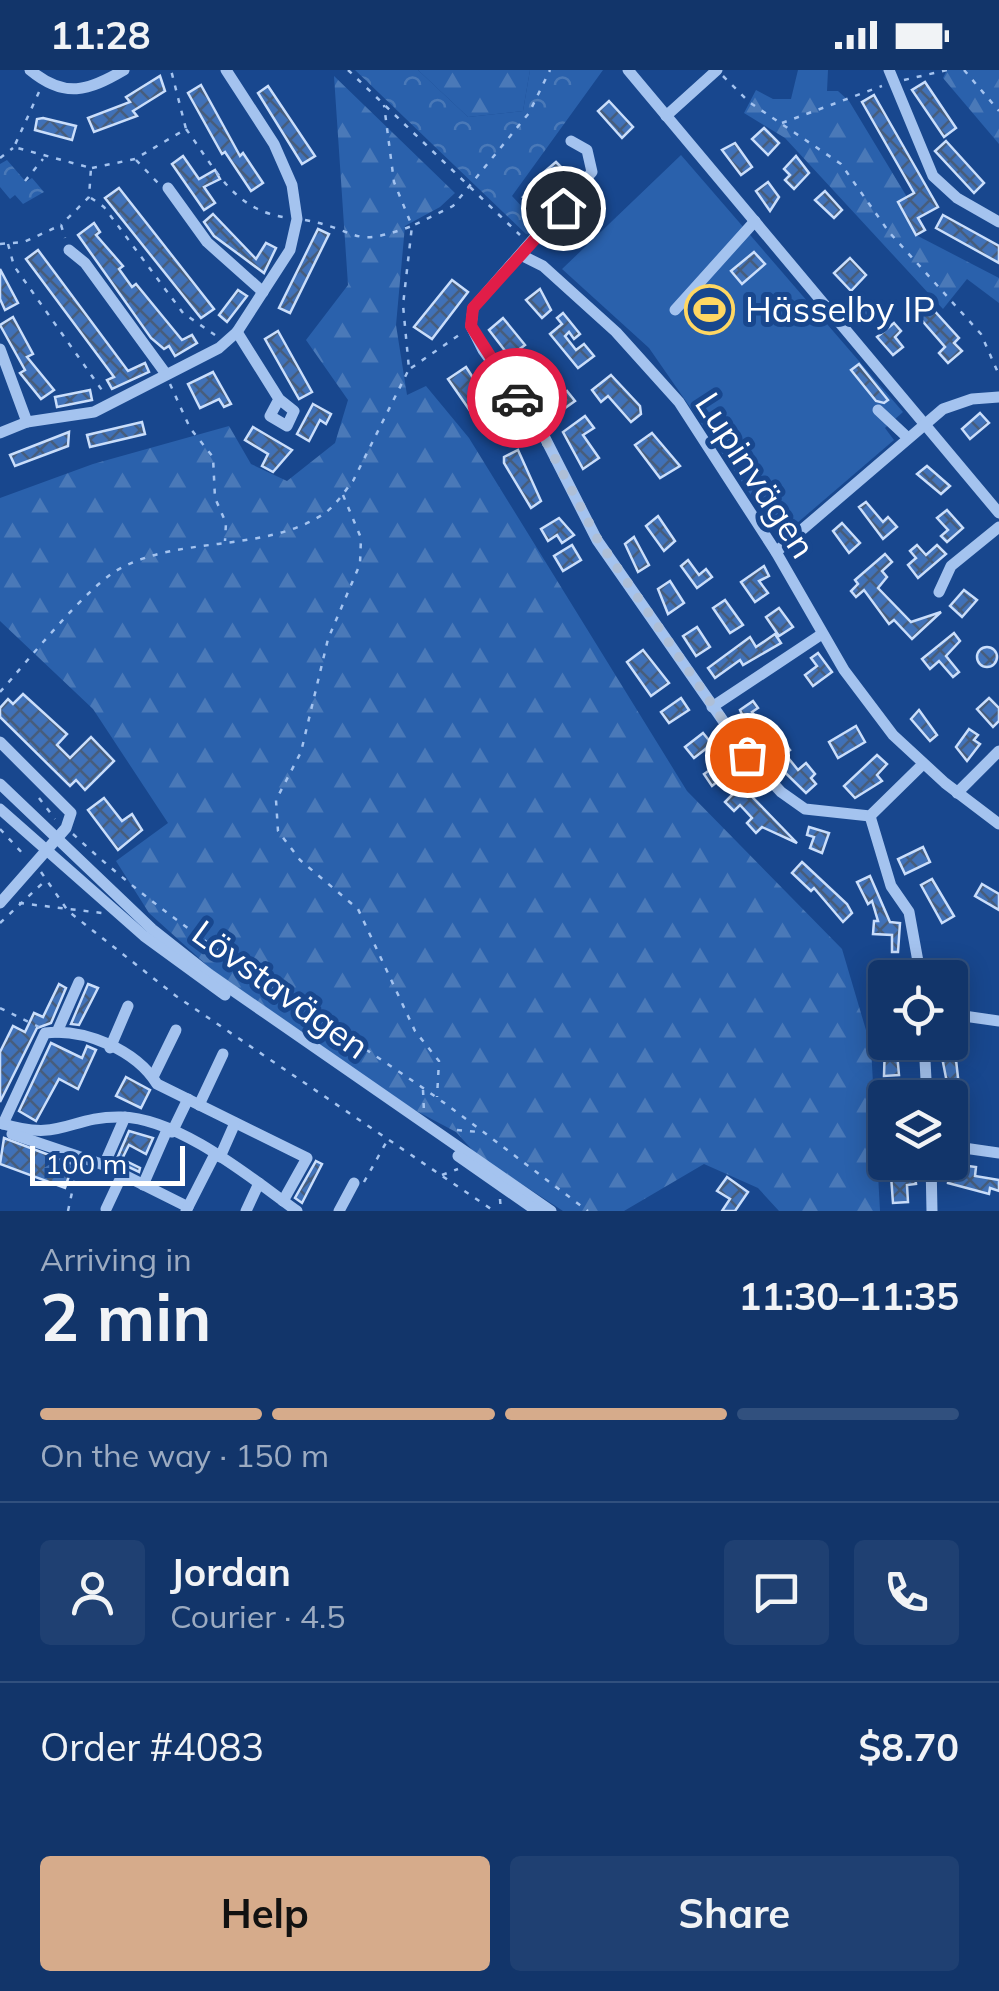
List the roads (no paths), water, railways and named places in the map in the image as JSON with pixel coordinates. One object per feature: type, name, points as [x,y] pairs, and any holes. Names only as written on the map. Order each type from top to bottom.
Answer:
[{"type":"street","points":[[30,70],[64,91],[84,91],[124,70]]},
{"type":"street","points":[[0,433],[26,422],[94,412],[112,405],[226,342],[238,332],[264,292],[290,250],[297,219],[292,185],[274,144],[226,70]]},
{"type":"street","points":[[628,70],[999,513]]},
{"type":"street","points":[[666,116],[717,70]]},
{"type":"street","points":[[890,76],[933,176],[956,198],[999,222]]},
{"type":"street","points":[[571,141],[587,150],[592,172],[523,256],[473,308],[471,326],[542,434],[598,540],[712,707],[781,792],[805,810],[870,816]]},
{"type":"street","points":[[168,188],[207,242],[264,292]]},
{"type":"street","points":[[675,310],[754,222]]},
{"type":"street","points":[[69,250],[86,263],[166,374]]},
{"type":"street","name":"Lupinvägen","points":[[523,256],[543,266],[616,332],[679,402],[776,552],[822,634],[893,734],[922,764],[999,824]]},
{"type":"street","points":[[238,332],[279,398]]},
{"type":"street","points":[[0,349],[26,422]]},
{"type":"street","points":[[776,552],[943,409],[972,398],[999,397]]},
{"type":"street","points":[[878,410],[908,438]]},
{"type":"street","points":[[939,592],[951,566],[999,527]]},
{"type":"street","points":[[712,707],[822,634]]},
{"type":"street","points":[[0,742],[71,813],[66,828],[0,903]]},
{"type":"street","points":[[957,792],[999,750]]},
{"type":"street","points":[[870,816],[922,764]]},
{"type":"street","name":"Lövstavägen","points":[[0,784],[56,839],[209,974],[552,1211]]},
{"type":"street","name":"Lövstavägen","points":[[0,809],[45,852],[203,980],[536,1211]]},
{"type":"street","points":[[870,816],[891,886],[909,912],[918,960]]},
{"type":"street","points":[[1,1125],[80,982]]},
{"type":"street","points":[[110,1048],[128,1006]]},
{"type":"street","points":[[968,1017],[999,1021]]},
{"type":"street","points":[[51,1033],[72,1030],[144,1064],[157,1084],[307,1158],[283,1201]]},
{"type":"street","points":[[153,1077],[176,1030]]},
{"type":"street","points":[[143,1184],[169,1131],[194,1102],[223,1054]]},
{"type":"street","points":[[1,1125],[40,1134],[125,1117],[169,1131],[217,1156],[296,1211]]},
{"type":"street","points":[[104,1166],[125,1117]]},
{"type":"street","points":[[1,1125],[122,1174],[187,1209],[236,1123]]},
{"type":"street","points":[[968,1149],[999,1153]]},
{"type":"street","points":[[106,1209],[122,1174]]},
{"type":"street","points":[[931,1180],[932,1211]]},
{"type":"street","points":[[246,1211],[259,1183]]},
{"type":"street","points":[[339,1211],[359,1183]]},
{"type":"street","points":[[163,1211],[170,1198]]},
{"type":"place","name":"Hässelby IP","points":[[710,309]]}]
